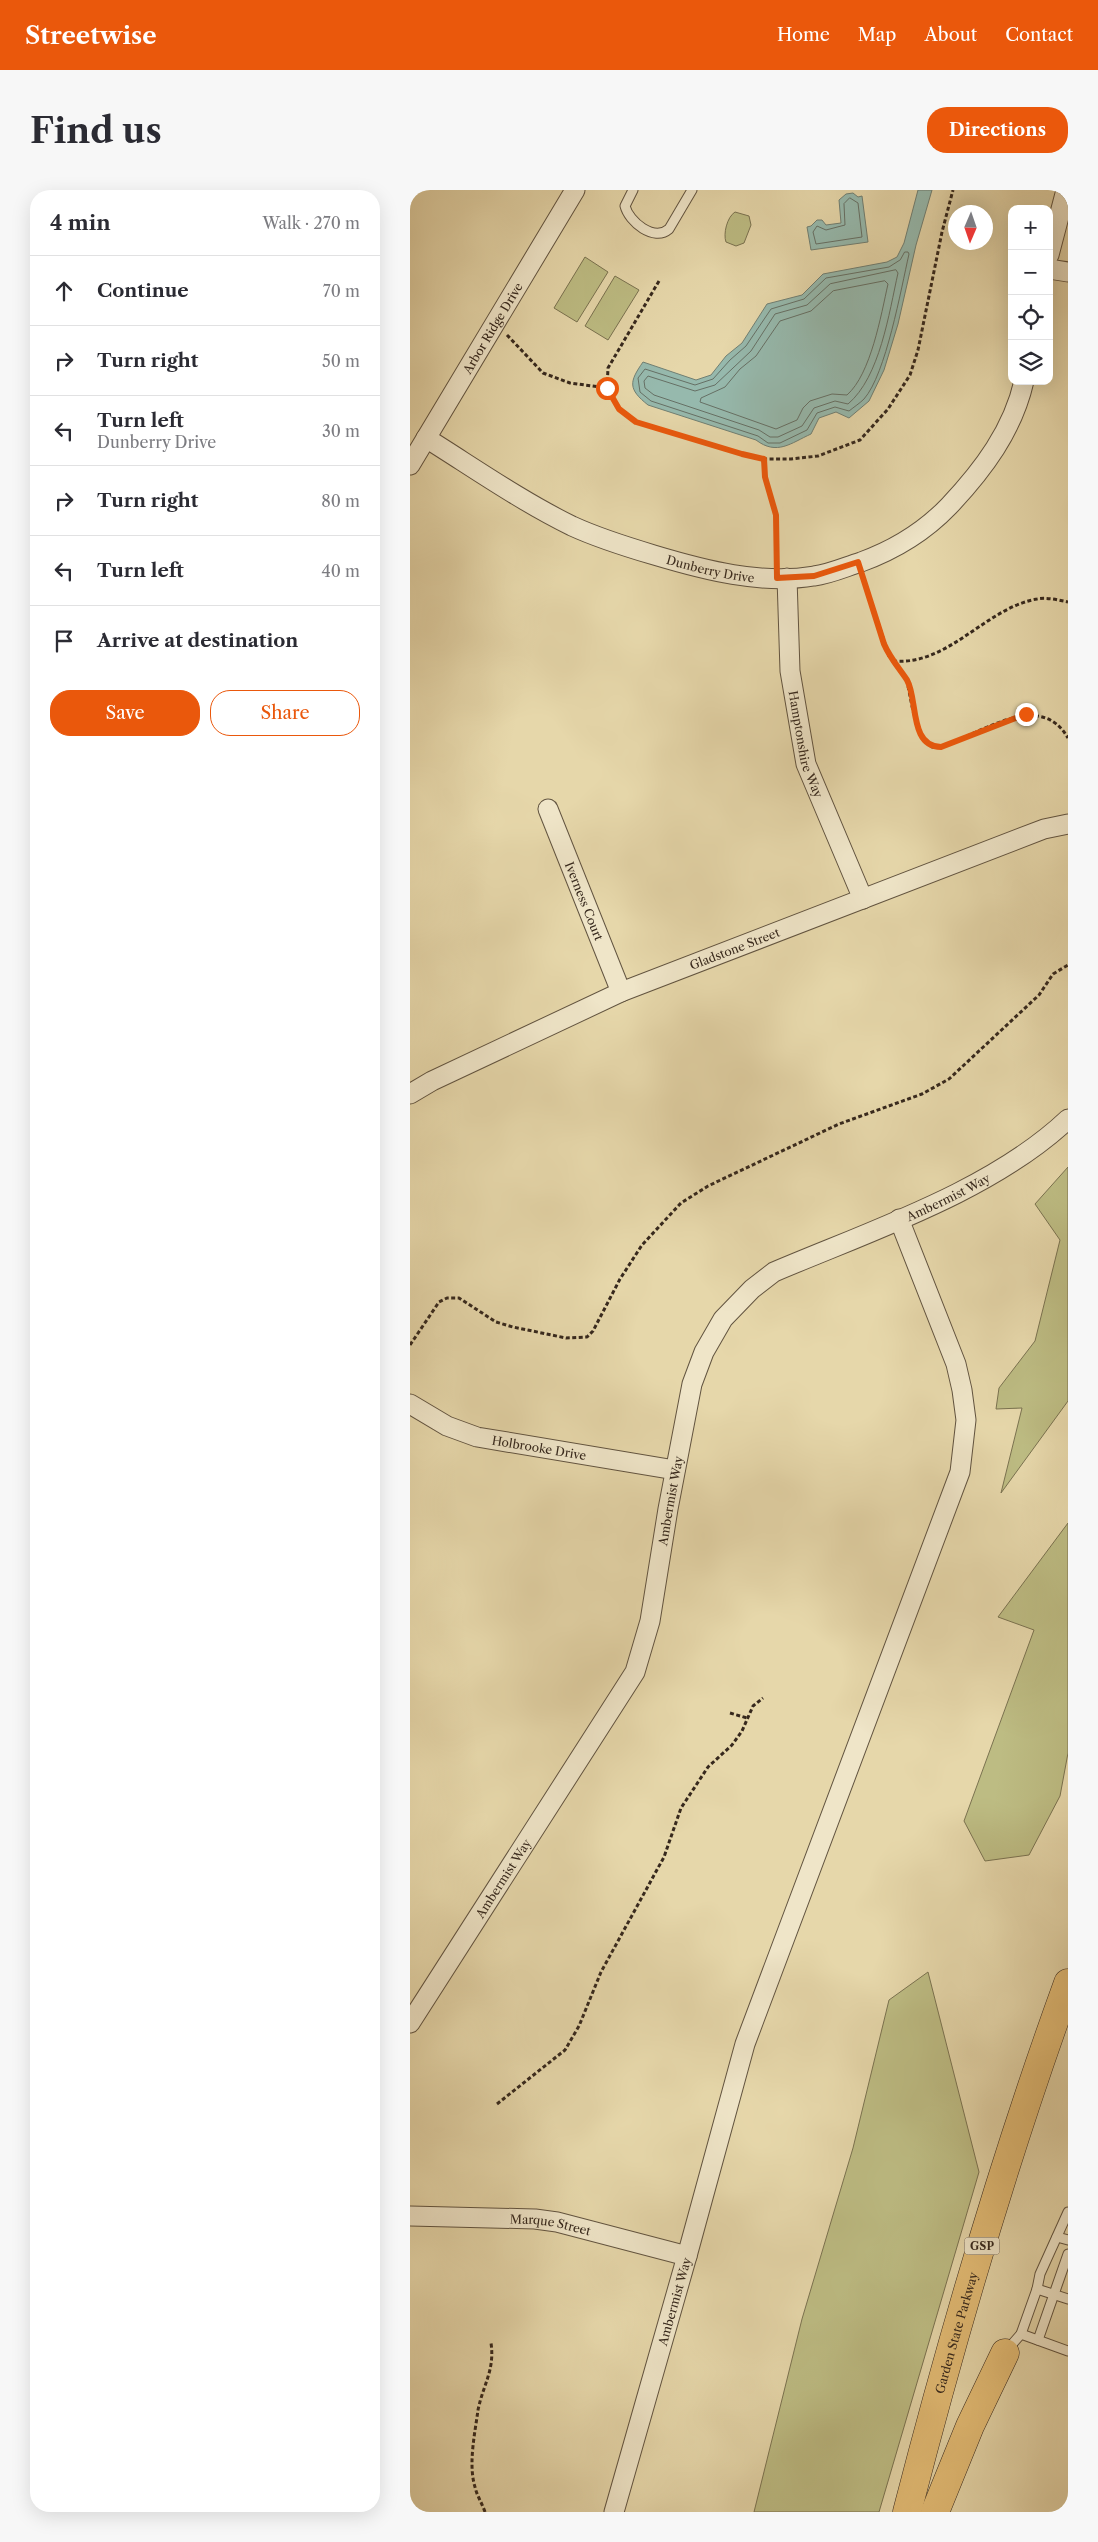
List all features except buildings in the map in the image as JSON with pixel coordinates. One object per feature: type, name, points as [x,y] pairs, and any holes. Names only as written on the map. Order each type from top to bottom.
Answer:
[{"type":"highway","name":"Garden State Parkway","points":[[907,2512],[931,2418],[992,2212],[1068,1983]]},
{"type":"highway","points":[[935,2512],[970,2426],[1013,2343]]},
{"type":"street","name":"Arbor Ridge Drive","points":[[410,466],[575,190]]},
{"type":"street","points":[[1050,250],[1066,190]]},
{"type":"street","points":[[1053,270],[1068,272]]},
{"type":"street","name":"Dunberry Drive","points":[[426,438],[572,526],[627,547],[688,565],[739,575],[782,578],[814,576],[884,553],[938,518],[974,479],[999,444],[1013,414],[1023,385]]},
{"type":"street","name":"Hamptonshire Way","points":[[782,578],[790,671],[806,764],[863,899]]},
{"type":"street","name":"Iverness Court","points":[[548,809],[621,992]]},
{"type":"street","name":"Gladstone Street","points":[[410,1094],[432,1081],[621,992],[1044,829],[1068,824]]},
{"type":"street","name":"Ambermist Way","points":[[410,2023],[635,1672],[650,1621],[675,1470],[692,1384],[704,1352],[723,1319],[752,1289],[774,1272],[978,1183],[1027,1152],[1068,1120]]},
{"type":"street","name":"Ambermist Way","points":[[614,2512],[745,2044],[960,1472],[966,1420],[956,1364],[899,1218]]},
{"type":"street","name":"Holbrooke Drive","points":[[410,1404],[446,1426],[477,1437],[675,1470]]},
{"type":"street","name":"Marque Street","points":[[410,2216],[535,2219],[557,2222],[687,2256]]},
{"type":"lane","points":[[633,190],[625,206],[627,214],[631,221],[656,234],[664,234],[669,229],[692,190]]},
{"type":"lane","points":[[1013,2343],[1037,2289],[1040,2274],[1068,2212]]},
{"type":"lane","points":[[1057,2237],[1068,2240]]},
{"type":"lane","points":[[1038,2340],[1068,2254]]},
{"type":"lane","points":[[1037,2289],[1068,2299]]},
{"type":"lane","points":[[1013,2343],[1038,2340],[1068,2350]]},
{"type":"path","points":[[659,281],[608,368],[607,388],[619,409],[636,422],[742,454],[764,459],[818,456],[860,440],[888,409],[910,375],[918,350],[942,232],[953,190]]},
{"type":"path","points":[[506,334],[543,373],[570,383],[607,388]]},
{"type":"path","points":[[764,459],[765,477],[776,515],[782,578]]},
{"type":"path","points":[[858,562],[884,644],[893,661],[908,681],[913,711],[922,736],[932,747],[941,747],[965,739],[1026,714],[1047,717],[1063,729],[1068,738]]},
{"type":"path","points":[[893,661],[912,660],[952,646],[1017,604],[1038,598],[1068,602]]},
{"type":"path","points":[[410,1346],[439,1302],[447,1298],[459,1298],[496,1322],[566,1338],[587,1336],[593,1331],[620,1279],[642,1245],[681,1203],[708,1186],[839,1124],[922,1094],[949,1079],[1039,995],[1053,974],[1068,965]]},
{"type":"path","points":[[498,2104],[564,2050],[579,2026],[601,1972],[664,1857],[681,1808],[708,1767],[732,1746],[742,1731],[753,1706],[763,1698]]},
{"type":"path","points":[[730,1713],[747,1718]]},
{"type":"path","points":[[484,2512],[482,2500],[475,2489],[472,2474],[478,2412],[493,2360],[491,2343]]},
{"type":"shaded area","points":[[735,212],[749,216],[751,225],[744,243],[736,246],[726,242],[725,235],[726,226]]},
{"type":"shaded area","points":[[585,257],[608,272],[577,322],[554,308]]},
{"type":"shaded area","points":[[615,276],[639,290],[608,340],[585,326]]},
{"type":"shaded area","points":[[1068,1167],[1068,1401],[1001,1493],[1022,1408],[996,1409],[999,1388],[1035,1341],[1060,1240],[1035,1204]]},
{"type":"shaded area","points":[[1068,1523],[1068,1753],[1060,1796],[1029,1855],[985,1861],[964,1821],[1034,1630],[998,1617]]},
{"type":"shaded area","points":[[928,1972],[979,2172],[879,2512],[754,2512],[802,2319],[853,2148],[889,2000]]},
{"type":"water","points":[[918,190],[932,190],[916,245],[898,324],[884,370],[869,401],[849,418],[836,412],[819,418],[811,434],[777,448],[648,405],[634,390],[633,380],[643,362],[696,380],[711,375],[726,356],[742,343],[767,304],[802,295],[823,274],[887,262],[897,257],[904,243]]},
{"type":"water","points":[[853,193],[858,197],[862,196],[868,242],[811,250],[807,227],[817,220],[822,220],[826,225],[841,223],[839,200],[846,194]]},
{"type":"route","points":[[607,388],[612,400],[619,409],[636,422],[764,459],[765,477],[776,515],[777,578],[814,576],[858,562],[889,656],[908,681],[913,711],[926,743],[932,747],[941,747],[1026,714]]}]
